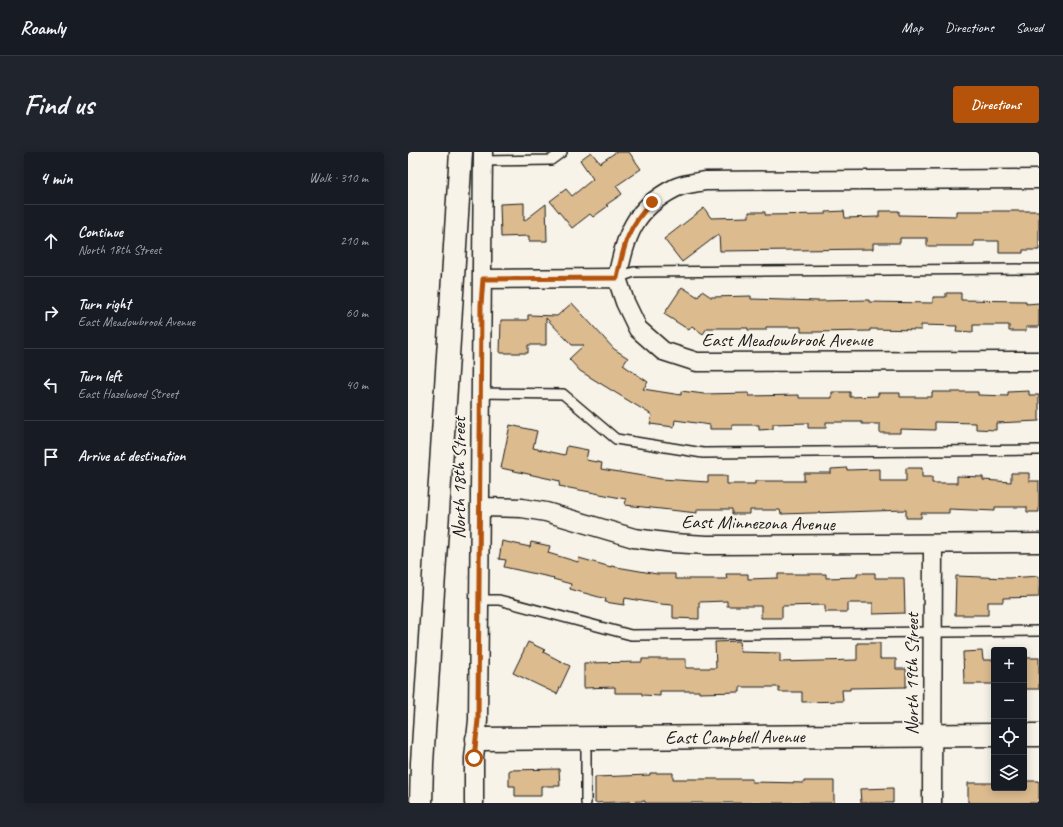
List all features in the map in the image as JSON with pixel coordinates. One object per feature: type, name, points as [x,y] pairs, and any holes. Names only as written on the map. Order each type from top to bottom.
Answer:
[{"type":"main road","points":[[421,803],[422,763],[461,152]]},
{"type":"main road","name":"East Campbell Avenue","points":[[477,739],[991,735]]},
{"type":"main road","points":[[1027,735],[1039,735]]},
{"type":"street","name":"North 18th Street","points":[[474,803],[474,758],[477,739],[479,600],[483,156]]},
{"type":"street","points":[[483,279],[617,278],[625,241],[638,217],[652,202],[676,188],[705,181],[1039,179]]},
{"type":"street","name":"East Meadowbrook Avenue","points":[[617,278],[625,302],[638,329],[663,351],[697,362],[1039,361]]},
{"type":"street","name":"East Minnezona Avenue","points":[[480,507],[522,508],[546,512],[634,538],[673,544],[1039,543]]},
{"type":"street","name":"North 19th Street","points":[[932,803],[933,544]]},
{"type":"lane","points":[[483,156],[551,160],[562,152]]},
{"type":"lane","points":[[617,278],[634,272],[1039,269]]},
{"type":"lane","points":[[480,393],[563,394],[616,439],[704,453],[1039,450]]},
{"type":"lane","points":[[479,600],[498,600],[631,635],[1039,631]]},
{"type":"lane","points":[[586,738],[586,803]]},
{"type":"building","points":[[591,152],[600,163],[616,152],[629,152],[641,169],[616,186],[622,194],[606,205],[608,206],[593,217],[590,214],[572,228],[550,201],[566,189],[572,196],[593,179],[580,160]]},
{"type":"building","points":[[524,203],[524,221],[546,204],[547,241],[529,241],[529,236],[501,237],[500,204]]},
{"type":"building","points":[[704,208],[711,218],[749,217],[749,212],[765,212],[765,215],[826,214],[826,212],[844,211],[845,218],[879,217],[879,211],[899,211],[899,215],[956,216],[956,211],[1039,211],[1039,250],[1023,250],[1023,253],[999,253],[999,241],[974,241],[974,246],[927,246],[927,238],[900,238],[900,243],[873,243],[873,249],[720,251],[719,234],[682,262],[664,239]]},
{"type":"building","points":[[682,287],[698,297],[702,291],[711,297],[751,296],[751,299],[818,301],[869,300],[869,302],[933,303],[933,297],[946,297],[946,293],[961,293],[961,300],[1026,301],[1026,304],[1039,303],[1039,327],[1026,327],[1026,331],[1009,331],[1009,325],[973,325],[973,332],[956,331],[957,326],[921,325],[921,330],[870,329],[870,331],[815,332],[801,332],[801,327],[766,327],[766,330],[748,330],[748,328],[707,328],[703,334],[692,326],[689,330],[664,314]]},
{"type":"building","points":[[572,303],[614,349],[628,358],[623,365],[648,382],[643,389],[681,395],[681,391],[704,394],[749,393],[749,396],[799,395],[799,398],[832,398],[832,392],[850,392],[850,397],[878,396],[878,393],[900,393],[900,397],[932,397],[932,392],[978,392],[978,395],[1008,396],[1008,392],[1029,391],[1029,395],[1039,395],[1039,421],[996,423],[996,430],[976,429],[976,423],[935,422],[935,430],[900,429],[900,433],[880,433],[880,424],[862,424],[862,422],[826,422],[826,428],[808,428],[808,423],[773,424],[773,429],[759,430],[759,425],[732,425],[732,429],[710,429],[710,425],[675,420],[674,427],[650,424],[652,415],[580,371],[569,359],[584,345],[572,345],[546,318],[546,345],[528,345],[528,353],[500,353],[501,320],[528,320],[528,315],[557,316]]},
{"type":"building","points":[[510,425],[537,431],[533,448],[565,455],[567,446],[588,450],[586,460],[602,463],[601,469],[661,479],[708,482],[708,476],[727,476],[727,484],[755,484],[755,481],[804,481],[804,473],[831,473],[831,469],[847,468],[847,470],[880,469],[880,481],[906,481],[906,468],[922,468],[922,477],[932,477],[932,483],[957,483],[957,476],[983,477],[983,480],[1011,482],[1011,473],[1029,473],[1029,481],[1039,481],[1039,512],[1027,512],[1027,507],[995,507],[995,511],[949,509],[949,513],[921,513],[921,518],[906,518],[906,510],[781,514],[780,510],[750,510],[750,514],[732,514],[732,509],[697,509],[697,513],[625,505],[626,499],[559,486],[560,481],[501,468]]},
{"type":"building","points":[[502,541],[530,547],[531,542],[550,546],[548,553],[578,562],[579,558],[611,567],[657,574],[675,574],[675,579],[727,579],[726,574],[748,574],[748,579],[778,578],[778,574],[826,574],[826,578],[857,577],[857,573],[875,573],[875,578],[904,578],[905,613],[873,614],[873,603],[848,603],[848,612],[825,612],[825,605],[782,606],[782,618],[761,618],[761,606],[727,606],[727,601],[699,602],[699,619],[673,618],[673,605],[625,598],[624,605],[605,602],[606,599],[570,589],[571,584],[553,579],[554,578],[504,567],[506,560],[499,559]]},
{"type":"building","points":[[956,576],[1009,578],[1039,576],[1039,597],[1003,598],[1003,602],[988,602],[988,615],[955,615]]},
{"type":"building","points":[[740,641],[741,652],[780,653],[780,662],[857,660],[857,643],[880,643],[880,659],[896,659],[896,669],[906,669],[906,687],[850,688],[850,690],[842,690],[843,701],[802,702],[802,692],[779,692],[779,687],[740,687],[740,692],[699,693],[699,691],[660,691],[660,696],[642,695],[642,693],[615,693],[615,687],[584,688],[584,663],[642,662],[642,659],[686,659],[686,668],[716,668],[715,642]]},
{"type":"building","points":[[528,642],[545,650],[543,652],[570,666],[557,694],[513,673]]},
{"type":"building","points":[[982,651],[983,660],[991,660],[991,684],[964,684],[963,652]]},
{"type":"building","points":[[1027,658],[1039,658],[1039,689],[1027,689]]},
{"type":"building","points":[[559,769],[560,786],[541,786],[541,796],[515,796],[515,786],[509,786],[509,770]]},
{"type":"building","points":[[650,773],[673,773],[673,779],[752,779],[752,782],[804,783],[804,781],[834,781],[834,803],[645,803],[645,801],[595,803],[595,777],[650,775]]},
{"type":"building","points":[[1027,781],[1039,781],[1039,803],[968,803],[968,783],[991,783],[991,791],[1027,791]]},
{"type":"building","points":[[893,788],[893,803],[861,803],[860,789]]},
{"type":"route","points":[[474,758],[478,720],[480,393],[481,305],[483,279],[617,278],[625,241],[638,217],[652,202]]}]
